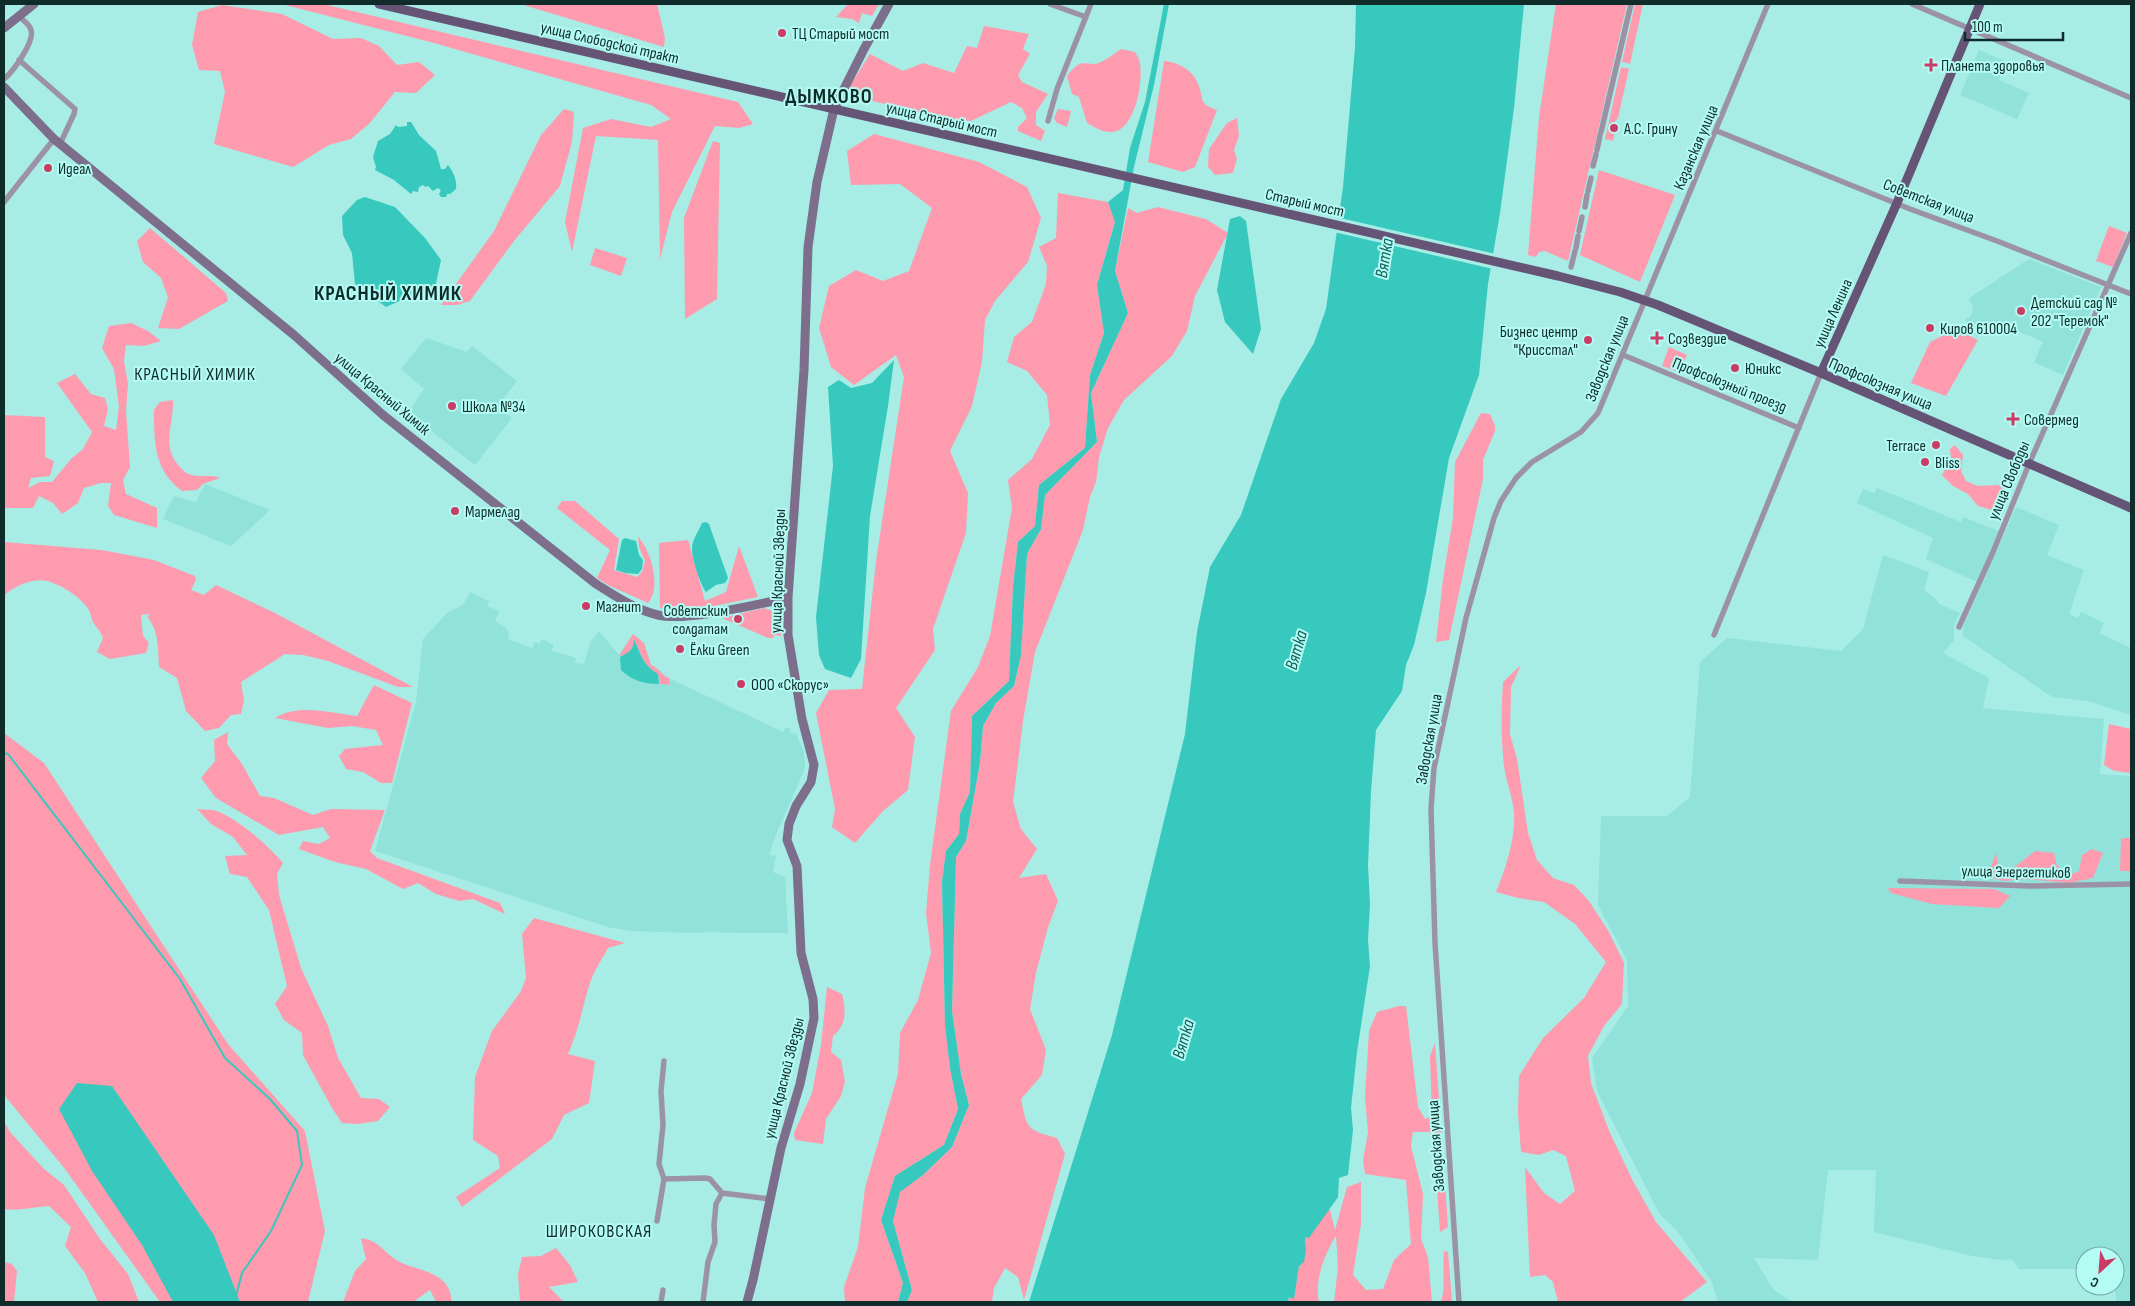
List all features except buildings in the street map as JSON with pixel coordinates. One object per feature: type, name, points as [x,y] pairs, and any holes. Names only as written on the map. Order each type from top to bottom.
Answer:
[{"type":"main road","name":"улица Слободской тракт","points":[[379,4],[834,109]]},
{"type":"main road","name":"улица Ленина","points":[[1821,373],[1898,203],[1980,4]]},
{"type":"main road","name":"улица Старый мост","points":[[834,109],[1044,157]]},
{"type":"main road","name":"Старый мост","points":[[1044,157],[1558,276]]},
{"type":"main road","name":"Профсоюзная улица","points":[[1558,276],[1644,300],[1821,373],[2131,508]]},
{"type":"street","points":[[4,28],[34,4]]},
{"type":"street","name":"улица Красной Звезды","points":[[747,1302],[754,1280],[781,1148],[800,1084],[814,1018],[813,999],[801,953],[797,866],[786,840],[787,830],[793,814],[810,782],[814,765],[802,719],[788,635],[788,598],[804,370],[810,228],[816,182],[834,109],[889,4]]},
{"type":"street","points":[[1050,4],[1086,17]]},
{"type":"street","points":[[1048,121],[1057,90],[1091,4]]},
{"type":"street","points":[[1593,166],[1631,4]]},
{"type":"street","name":"Казанская улица","points":[[1644,300],[1768,4]]},
{"type":"street","points":[[1912,4],[2131,98]]},
{"type":"street","points":[[4,78],[19,60],[32,34],[30,27],[18,15]]},
{"type":"street","points":[[4,202],[57,141],[74,114],[74,108],[19,60]]},
{"type":"street","name":"улица Красный Химик","points":[[4,87],[57,141],[294,335],[383,415],[590,580],[609,592],[651,613],[670,617],[707,613],[788,598]]},
{"type":"street","name":"Советская улица","points":[[1716,131],[2110,284],[2131,294]]},
{"type":"street","points":[[1585,207],[1591,178]]},
{"type":"street","points":[[1571,267],[1582,217]]},
{"type":"street","name":"улица Свободы","points":[[1959,627],[2131,233]]},
{"type":"street","name":"Заводская улица","points":[[1459,1302],[1434,943],[1431,809],[1434,768],[1466,618],[1494,518],[1501,501],[1512,483],[1532,462],[1581,432],[1594,419],[1602,404],[1644,300]]},
{"type":"street","name":"Профсоюзный проезд","points":[[1622,355],[1799,428]]},
{"type":"street","name":"улица Ленина","points":[[1714,635],[1821,373]]},
{"type":"street","name":"улица Энергетиков","points":[[1900,881],[2030,886],[2131,884]]},
{"type":"street","points":[[657,1221],[664,1179],[659,1164],[663,1125],[661,1091],[664,1061]]},
{"type":"street","points":[[664,1179],[705,1178],[710,1179],[722,1193],[770,1198]]},
{"type":"street","points":[[703,1302],[708,1262],[715,1242],[716,1204],[722,1193]]},
{"type":"street","points":[[661,1302],[663,1290]]},
{"type":"shaded area","points":[[281,4],[323,4],[738,102],[753,124],[739,128],[715,126],[672,212],[660,259],[658,140],[596,136],[572,252],[565,222],[583,128],[611,119],[651,127],[671,119],[651,105],[434,43]]},
{"type":"shaded area","points":[[520,4],[657,4],[665,38],[664,47]]},
{"type":"shaded area","points":[[848,4],[879,4],[872,16],[862,13],[859,23],[852,19],[836,17]]},
{"type":"shaded area","points":[[1556,4],[1627,4],[1568,261],[1545,251],[1539,252],[1536,257],[1528,255],[1539,117]]},
{"type":"shaded area","points":[[1635,4],[1643,4],[1630,64],[1622,62]]},
{"type":"shaded area","points":[[222,5],[282,14],[333,39],[361,38],[379,46],[397,65],[419,62],[435,75],[416,93],[395,92],[369,124],[351,139],[329,145],[293,167],[214,144],[225,92],[220,71],[199,70],[192,45],[198,12]]},
{"type":"shaded area","points":[[984,26],[1029,34],[1023,49],[1030,54],[1018,75],[1022,82],[1048,94],[1036,112],[1036,125],[1045,131],[1041,141],[1018,131],[1018,127],[1027,118],[1022,108],[1011,102],[971,121],[943,118],[852,96],[848,89],[870,54],[903,71],[923,63],[954,73],[967,46],[977,48]]},
{"type":"shaded area","points":[[1121,49],[1135,52],[1139,59],[1141,71],[1139,92],[1127,122],[1121,129],[1106,132],[1087,123],[1079,97],[1072,94],[1067,76],[1072,69],[1081,64],[1096,64],[1109,58]]},
{"type":"shaded area","points":[[1979,50],[2007,62],[1999,80],[2029,93],[2017,119],[1960,95]]},
{"type":"shaded area","points":[[1164,61],[1180,65],[1189,71],[1196,79],[1204,103],[1217,110],[1195,167],[1183,172],[1148,162]]},
{"type":"shaded area","points":[[1621,67],[1629,69],[1618,118],[1610,127],[1615,132],[1613,141],[1605,139]]},
{"type":"shaded area","points":[[564,109],[574,112],[572,142],[560,186],[514,241],[470,301],[457,305],[441,305],[494,231],[541,135]]},
{"type":"shaded area","points":[[1058,109],[1071,111],[1067,127],[1057,123],[1054,118]]},
{"type":"shaded area","points":[[1237,118],[1239,136],[1234,150],[1237,159],[1233,173],[1215,175],[1208,167],[1209,149],[1227,123]]},
{"type":"shaded area","points":[[874,134],[979,162],[1027,187],[1041,218],[1028,262],[995,301],[985,320],[982,362],[972,406],[950,451],[968,493],[966,533],[933,629],[935,650],[896,708],[915,737],[908,790],[883,811],[855,843],[832,827],[835,809],[816,713],[829,690],[862,689],[876,561],[904,377],[896,355],[854,385],[831,367],[819,328],[829,286],[856,270],[883,281],[909,271],[932,208],[900,184],[851,185],[847,151]]},
{"type":"shaded area","points":[[713,141],[720,143],[717,299],[685,319],[684,218]]},
{"type":"shaded area","points":[[1599,170],[1675,195],[1640,282],[1580,255]]},
{"type":"shaded area","points":[[1058,193],[1108,202],[1115,221],[1097,285],[1104,333],[1090,375],[1085,448],[1039,485],[1035,526],[1018,542],[1013,587],[1009,681],[972,716],[970,792],[960,814],[959,834],[946,851],[942,882],[945,1025],[950,1068],[958,1109],[944,1145],[895,1176],[881,1220],[903,1283],[898,1302],[845,1302],[844,1287],[858,1247],[865,1188],[898,1074],[900,1033],[918,1000],[931,953],[926,913],[930,865],[951,711],[978,667],[990,636],[1012,508],[1008,480],[1032,459],[1050,425],[1047,395],[1027,371],[1007,362],[1014,337],[1032,322],[1046,284],[1047,266],[1039,247],[1056,238]]},
{"type":"shaded area","points":[[1158,207],[1206,219],[1228,233],[1195,296],[1187,331],[1172,356],[1124,400],[1108,428],[1099,457],[1096,482],[1090,497],[1083,530],[1035,652],[1023,721],[1013,802],[1021,829],[1037,849],[1019,878],[1046,874],[1058,901],[1048,927],[1036,973],[1030,1009],[1046,1050],[1042,1075],[1021,1099],[1025,1117],[1030,1127],[1040,1133],[1057,1138],[1065,1154],[1024,1300],[1018,1277],[1005,1268],[994,1288],[992,1302],[907,1302],[912,1290],[893,1221],[900,1191],[923,1175],[952,1147],[969,1105],[961,1074],[952,1011],[956,857],[966,841],[980,762],[983,726],[996,703],[1014,686],[1021,655],[1027,554],[1041,529],[1045,495],[1097,442],[1091,393],[1128,313],[1115,271],[1128,208],[1137,213]]},
{"type":"shaded area","points":[[2109,226],[2127,233],[2113,267],[2096,261]]},
{"type":"shaded area","points":[[150,228],[226,293],[228,301],[179,329],[158,328],[168,297],[161,278],[143,262],[137,241]]},
{"type":"shaded area","points":[[595,248],[627,258],[621,276],[590,265]]},
{"type":"shaded area","points":[[2029,259],[2101,287],[2063,375],[2034,362],[2043,342],[2000,323],[1977,337],[1965,320],[1972,315],[1973,307],[1969,298]]},
{"type":"shaded area","points":[[131,323],[148,331],[161,341],[144,346],[126,345],[124,361],[128,384],[126,411],[130,467],[123,480],[126,494],[157,508],[157,528],[114,515],[108,506],[111,483],[101,483],[84,488],[78,503],[62,514],[53,503],[39,496],[33,508],[4,508],[4,415],[45,417],[45,457],[54,461],[50,476],[31,478],[28,488],[40,482],[52,482],[71,459],[83,449],[92,432],[57,383],[75,374],[91,394],[105,398],[108,409],[104,426],[116,430],[119,407],[114,369],[102,348],[109,326]]},
{"type":"shaded area","points":[[1956,329],[1978,340],[1946,396],[1911,383],[1930,342]]},
{"type":"shaded area","points":[[426,338],[467,352],[472,346],[517,381],[497,407],[512,418],[475,465],[408,413],[424,389],[401,369]]},
{"type":"shaded area","points":[[1669,347],[1687,355],[1679,372],[1662,366]]},
{"type":"shaded area","points":[[173,400],[169,443],[174,459],[188,474],[220,478],[203,484],[197,490],[182,491],[173,483],[161,465],[155,445],[154,410],[160,402]]},
{"type":"shaded area","points":[[1481,413],[1490,414],[1495,431],[1483,460],[1483,479],[1449,640],[1436,642],[1443,579],[1453,518],[1455,462]]},
{"type":"shaded area","points":[[1955,445],[1963,455],[1961,471],[1966,481],[1978,486],[1998,485],[2008,492],[1998,512],[1978,506],[1968,494],[1953,486],[1942,475],[1951,459],[1950,449]]},
{"type":"shaded area","points":[[205,484],[270,510],[231,546],[163,519],[174,496],[196,502]]},
{"type":"shaded area","points":[[1877,488],[1961,522],[1963,517],[1999,531],[1977,582],[1926,559],[1933,538],[1857,503],[1863,489],[1874,493]]},
{"type":"shaded area","points":[[562,501],[575,501],[619,539],[614,570],[637,577],[642,572],[645,561],[639,547],[638,537],[647,551],[653,569],[654,588],[648,603],[597,578],[610,550],[557,508]]},
{"type":"shaded area","points":[[2016,507],[2059,525],[2047,555],[2084,570],[2069,614],[2078,618],[2081,612],[2104,623],[2100,633],[2131,648],[2131,715],[2088,701],[2052,697],[1963,636],[1963,627]]},
{"type":"shaded area","points":[[688,540],[705,601],[726,592],[739,546],[758,597],[680,613],[660,608],[659,543]]},
{"type":"shaded area","points":[[4,542],[102,550],[154,560],[195,576],[196,580],[191,590],[204,595],[216,585],[275,613],[413,687],[398,687],[328,661],[303,655],[285,654],[241,682],[244,701],[241,714],[231,715],[219,728],[205,731],[186,711],[177,678],[159,667],[157,641],[152,623],[148,618],[149,614],[141,615],[143,636],[149,643],[146,653],[110,659],[97,652],[103,638],[93,622],[86,605],[65,589],[42,580],[18,586],[4,596]]},
{"type":"shaded area","points":[[1883,555],[1929,572],[1924,590],[1934,597],[1939,604],[1960,613],[1954,625],[1954,640],[1943,653],[1989,678],[1983,708],[2104,719],[2100,774],[2131,776],[2131,1302],[2117,1302],[2116,1296],[2125,1296],[2125,1246],[2075,1246],[2075,1269],[2019,1269],[2012,1259],[2001,1260],[1972,1256],[1874,1232],[1876,1170],[1828,1170],[1818,1260],[1754,1258],[1773,1289],[1792,1302],[1718,1302],[1712,1282],[1678,1232],[1659,1213],[1597,1091],[1592,1058],[1628,1006],[1627,960],[1598,905],[1601,816],[1667,816],[1690,797],[1700,662],[1727,638],[1841,651],[1863,629]]},
{"type":"shaded area","points":[[470,592],[489,601],[487,606],[499,611],[495,621],[506,628],[509,633],[508,639],[532,648],[535,642],[539,644],[542,639],[554,645],[552,651],[576,658],[575,663],[584,664],[590,643],[599,631],[619,655],[633,634],[644,643],[651,666],[660,670],[664,676],[783,732],[786,727],[791,729],[789,733],[796,734],[804,752],[805,768],[769,855],[776,856],[773,872],[785,877],[788,933],[691,933],[632,931],[611,928],[375,851],[416,702],[423,639],[448,612],[463,605]]},
{"type":"shaded area","points":[[764,608],[781,614],[781,636],[774,635],[773,638],[768,638],[722,618]]},
{"type":"shaded area","points":[[633,634],[644,643],[651,665],[669,678],[669,685],[660,684],[658,674],[646,664],[635,641],[628,654],[619,656]]},
{"type":"shaded area","points":[[1521,665],[1511,687],[1510,734],[1517,759],[1528,833],[1537,860],[1553,878],[1574,885],[1589,901],[1609,932],[1624,963],[1622,1004],[1604,1026],[1588,1056],[1591,1083],[1610,1133],[1632,1179],[1656,1222],[1707,1282],[1680,1302],[1558,1302],[1553,1282],[1545,1275],[1530,1277],[1525,1167],[1544,1193],[1560,1204],[1575,1191],[1566,1156],[1553,1150],[1539,1155],[1521,1152],[1518,1113],[1519,1076],[1543,1038],[1584,998],[1606,962],[1575,924],[1544,902],[1496,892],[1510,852],[1514,821],[1513,805],[1503,756],[1503,682]]},
{"type":"shaded area","points":[[374,685],[412,703],[392,783],[381,783],[363,772],[346,769],[339,756],[345,749],[383,745],[376,730],[352,726],[328,728],[275,718],[284,713],[304,710],[357,716]]},
{"type":"shaded area","points":[[2109,724],[2131,729],[2131,773],[2114,771],[2104,765]]},
{"type":"shaded area","points":[[228,732],[227,744],[242,764],[260,796],[274,798],[313,815],[331,809],[385,810],[370,851],[377,858],[500,903],[505,914],[473,899],[459,901],[436,894],[418,883],[403,889],[366,869],[335,862],[299,849],[303,841],[319,844],[330,838],[323,827],[279,835],[216,798],[201,778],[215,761],[214,740]]},
{"type":"shaded area","points":[[4,733],[44,763],[228,1044],[305,1131],[325,1231],[308,1302],[160,1302],[65,1169],[4,1095]]},
{"type":"shaded area","points":[[197,809],[215,810],[234,820],[262,841],[283,863],[277,874],[279,895],[301,968],[328,1026],[338,1058],[361,1098],[379,1099],[390,1107],[378,1121],[358,1124],[342,1123],[332,1108],[303,1055],[302,1033],[284,1020],[275,1004],[287,986],[269,910],[247,877],[230,874],[225,856],[247,855],[233,837],[211,824]]},
{"type":"shaded area","points":[[2121,838],[2131,838],[2131,871],[2120,871]]},
{"type":"shaded area","points":[[2092,849],[2103,853],[2093,878],[2069,883],[2026,879],[2004,881],[1991,878],[1990,870],[1996,853],[1998,864],[2009,869],[2016,866],[2035,851],[2054,853],[2057,866],[2070,875],[2079,871],[2082,855]]},
{"type":"shaded area","points":[[1888,888],[1994,889],[2010,896],[1999,908],[1932,904],[1891,893]]},
{"type":"shaded area","points":[[534,918],[625,943],[608,948],[596,970],[590,983],[578,1028],[568,1054],[595,1061],[589,1103],[564,1115],[552,1139],[462,1207],[456,1197],[500,1168],[498,1156],[473,1140],[475,1077],[492,1031],[521,991],[526,978],[522,934]]},
{"type":"shaded area","points":[[827,987],[842,994],[845,1012],[841,1027],[833,1036],[831,1052],[841,1060],[845,1082],[841,1096],[826,1119],[823,1144],[795,1140],[794,1133],[812,1093],[821,1045]]},
{"type":"shaded area","points":[[1406,1006],[1418,1107],[1425,1119],[1432,1116],[1430,1056],[1435,1043],[1448,1227],[1440,1232],[1434,1145],[1430,1132],[1413,1132],[1411,1146],[1423,1194],[1421,1239],[1428,1257],[1432,1302],[1334,1302],[1338,1267],[1336,1235],[1324,1259],[1319,1276],[1319,1302],[1288,1302],[1289,1297],[1294,1298],[1299,1266],[1306,1250],[1305,1236],[1324,1204],[1330,1210],[1335,1230],[1347,1187],[1361,1182],[1361,1224],[1353,1275],[1366,1290],[1383,1289],[1394,1260],[1411,1244],[1406,1180],[1365,1174],[1363,1160],[1368,1132],[1365,1097],[1369,1031],[1377,1012]]},
{"type":"shaded area","points":[[4,1121],[10,1132],[44,1169],[64,1185],[100,1239],[128,1274],[139,1302],[98,1302],[85,1273],[65,1246],[71,1227],[49,1206],[4,1209]]},
{"type":"shaded area","points":[[361,1238],[378,1245],[394,1259],[438,1277],[447,1285],[452,1302],[436,1302],[430,1290],[413,1302],[343,1302],[355,1271],[366,1259]]},
{"type":"shaded area","points":[[556,1248],[570,1265],[578,1282],[549,1287],[564,1302],[520,1302],[518,1274],[522,1257],[541,1256]]},
{"type":"shaded area","points":[[1444,1251],[1448,1252],[1452,1302],[1441,1302]]},
{"type":"shaded area","points":[[4,1262],[12,1264],[17,1271],[14,1302],[4,1302]]},
{"type":"water","points":[[1164,4],[1169,4],[1154,85],[1134,167],[1115,271],[1128,313],[1091,393],[1097,442],[1045,495],[1041,529],[1027,554],[1021,655],[1014,686],[996,703],[983,726],[980,762],[966,841],[956,857],[952,1011],[961,1074],[969,1105],[952,1147],[923,1175],[900,1192],[893,1221],[912,1290],[907,1302],[898,1302],[903,1283],[881,1220],[895,1176],[944,1145],[958,1109],[950,1068],[945,1025],[942,882],[946,851],[959,834],[960,814],[970,792],[972,716],[1009,681],[1013,587],[1018,542],[1035,526],[1039,485],[1085,448],[1090,375],[1104,333],[1097,285],[1115,222],[1108,202],[1123,190],[1130,148],[1145,102]]},
{"type":"water","name":"Вятка","points":[[1356,4],[1524,4],[1514,108],[1488,284],[1479,375],[1449,458],[1426,593],[1414,645],[1406,665],[1402,691],[1376,730],[1368,865],[1370,966],[1351,1108],[1353,1130],[1348,1175],[1339,1178],[1338,1197],[1309,1238],[1305,1237],[1306,1250],[1304,1262],[1299,1266],[1294,1299],[1289,1297],[1288,1302],[1029,1302],[1112,1035],[1185,734],[1197,632],[1210,567],[1241,515],[1281,399],[1314,343],[1326,309],[1343,187],[1355,48]]},
{"type":"water","points":[[407,122],[411,122],[419,135],[436,151],[441,169],[445,169],[448,165],[453,174],[456,189],[447,194],[446,197],[441,197],[439,194],[441,190],[438,188],[433,191],[428,186],[425,187],[423,185],[419,187],[418,192],[413,191],[411,194],[394,180],[375,170],[373,157],[378,141],[390,134],[396,125],[398,127],[407,126]]},
{"type":"water","points":[[365,197],[395,207],[425,238],[441,260],[435,288],[421,300],[402,300],[386,307],[355,284],[352,253],[343,235],[342,216],[357,200]]},
{"type":"water","points":[[1240,216],[1246,221],[1261,329],[1253,354],[1225,322],[1217,290],[1230,219]]},
{"type":"water","points":[[894,360],[870,516],[861,659],[851,678],[825,669],[819,655],[816,617],[833,466],[828,387],[839,380],[851,388],[872,383]]},
{"type":"water","points":[[706,522],[709,524],[728,578],[725,583],[716,585],[706,592],[693,559],[692,545],[702,523]]},
{"type":"water","points":[[625,538],[636,541],[639,555],[643,560],[642,569],[638,574],[616,570],[622,540]]},
{"type":"water","points":[[634,639],[646,663],[658,674],[659,684],[638,681],[621,670],[620,657],[632,648]]},
{"type":"water","points":[[77,1083],[112,1086],[214,1235],[240,1302],[173,1302],[142,1245],[92,1171],[59,1109]]},
{"type":"pier","points":[[1336,217],[1496,254],[1493,269],[1334,232]]},
{"type":"waterway","points":[[4,753],[8,754],[180,979],[225,1058],[270,1099],[297,1131],[302,1165],[271,1231],[242,1273],[236,1296]]},
{"type":"place","name":"ТЦ Старый мост","points":[[782,33]]},
{"type":"place","name":"Планета здоровья","points":[[1931,65]]},
{"type":"place","name":"А.С. Грину","points":[[1614,128]]},
{"type":"place","name":"Идеал","points":[[48,168]]},
{"type":"place","name":"Детский сад № 202 \"Теремок\"","points":[[2021,311]]},
{"type":"place","name":"Киров 610004","points":[[1930,328]]},
{"type":"place","name":"Созвездие","points":[[1657,338]]},
{"type":"place","name":"Бизнес центр \"Крисстал\"","points":[[1588,340]]},
{"type":"place","name":"Юникс","points":[[1735,368]]},
{"type":"place","name":"Школа №34","points":[[452,406]]},
{"type":"place","name":"Совермед","points":[[2013,419]]},
{"type":"place","name":"Terrace","points":[[1936,445]]},
{"type":"place","name":"Bliss","points":[[1925,462]]},
{"type":"place","name":"Мармелад","points":[[455,511]]},
{"type":"place","name":"Магнит","points":[[586,606]]},
{"type":"place","name":"Советским солдатам","points":[[738,619]]},
{"type":"place","name":"Ёлки Green","points":[[680,649]]},
{"type":"place","name":"ООО «Скорус»","points":[[741,684]]},
{"type":"district","name":"ДЫМКОВО","points":[[829,96]]},
{"type":"district","name":"КРАСНЫЙ ХИМИК","points":[[388,293]]},
{"type":"district","name":"КРАСНЫЙ ХИМИК","points":[[195,374]]},
{"type":"district","name":"ШИРОКОВСКАЯ","points":[[599,1231]]}]
